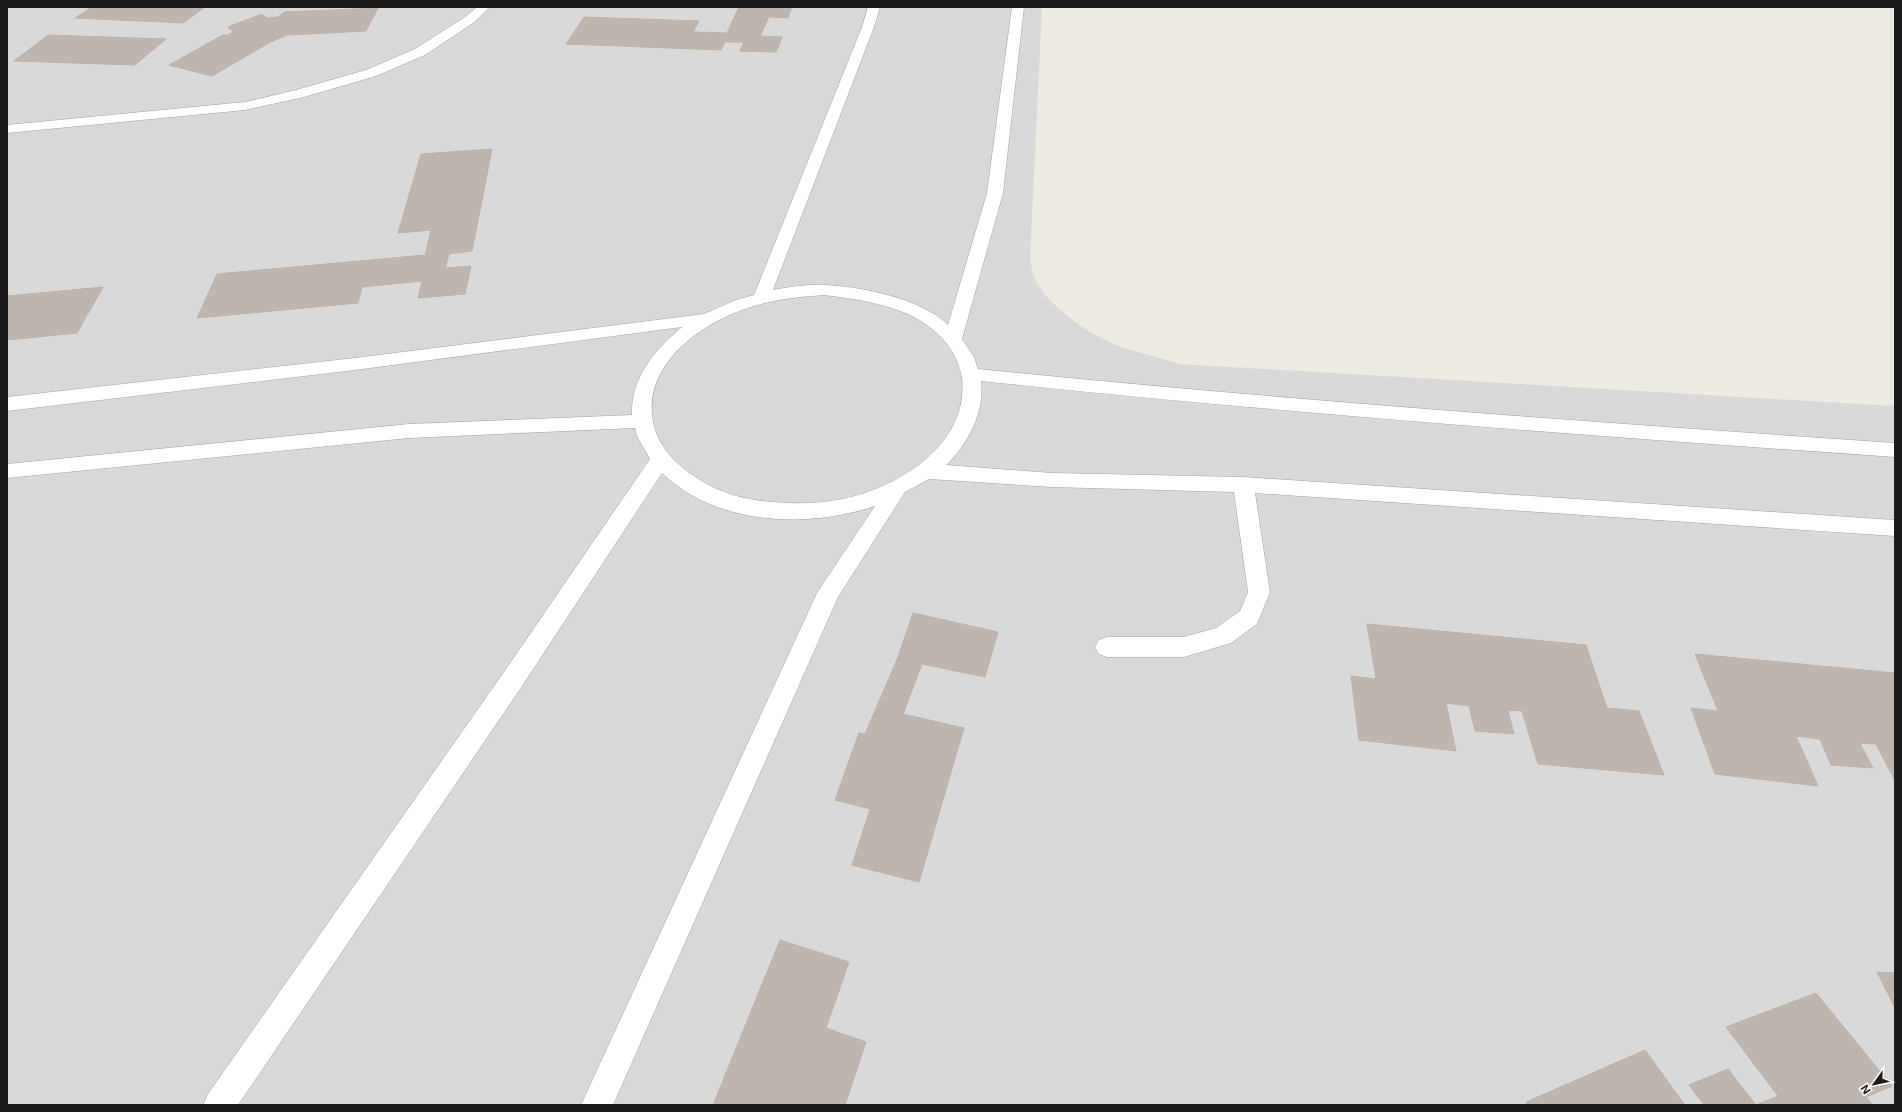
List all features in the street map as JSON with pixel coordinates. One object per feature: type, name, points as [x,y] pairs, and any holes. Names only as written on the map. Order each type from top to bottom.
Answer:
[{"type":"street","points":[[7,129],[245,106],[299,94],[371,73],[420,52],[469,20],[484,7]]},
{"type":"street","points":[[762,297],[865,34],[874,7]]},
{"type":"street","points":[[953,340],[995,193],[1018,7]]},
{"type":"street","points":[[824,290],[855,292],[884,299],[911,309],[934,323],[953,340],[964,356],[971,374],[973,394],[966,421],[960,434],[946,454],[926,471],[897,489],[866,501],[832,509],[797,511],[764,509],[731,503],[702,491],[678,476],[660,459],[649,440],[642,421],[643,397],[650,375],[664,354],[683,335],[706,319],[733,306],[762,297],[801,291],[824,290]]},
{"type":"street","points":[[7,404],[475,349],[706,319]]},
{"type":"street","points":[[971,374],[1159,394],[1895,450]]},
{"type":"street","points":[[7,472],[409,431],[642,421]]},
{"type":"street","points":[[219,1105],[513,680],[660,459]]},
{"type":"street","points":[[926,471],[1052,480],[1243,484],[1895,528]]},
{"type":"street","points":[[1107,647],[1184,647],[1223,636],[1249,617],[1259,592],[1243,484]]},
{"type":"street","points":[[598,1105],[828,593],[897,489]]},
{"type":"shaded area","points":[[7,7],[1042,7],[1030,258],[1032,271],[1037,283],[1045,295],[1058,308],[1093,334],[1118,346],[1180,364],[1895,406],[1895,1105],[7,1105]]},
{"type":"building","points":[[92,7],[205,7],[183,23],[75,18]]},
{"type":"building","points":[[739,7],[792,7],[788,18],[769,17],[760,36],[782,37],[776,52],[740,51],[744,42],[725,42],[721,50],[566,44],[584,17],[699,21],[693,32],[727,33]]},
{"type":"building","points":[[378,8],[366,31],[287,35],[269,43],[212,76],[169,65],[223,35],[228,35],[233,32],[228,27],[262,14],[267,18],[278,17],[284,12]]},
{"type":"building","points":[[48,35],[166,39],[135,65],[14,61]]},
{"type":"building","points":[[492,149],[472,251],[449,254],[445,268],[471,266],[465,294],[418,298],[422,281],[362,287],[358,303],[197,318],[217,274],[425,255],[431,230],[398,233],[421,154]]},
{"type":"building","points":[[103,287],[77,333],[7,340],[7,296]]},
{"type":"building","points":[[913,613],[998,632],[985,677],[922,664],[903,714],[964,728],[919,882],[852,865],[870,809],[835,800],[859,733],[865,734],[898,657]]},
{"type":"building","points":[[1367,624],[1586,645],[1607,708],[1639,711],[1664,775],[1538,764],[1522,711],[1508,710],[1514,734],[1475,731],[1469,706],[1446,703],[1456,751],[1359,740],[1351,676],[1376,679]]},
{"type":"building","points":[[1695,654],[1895,673],[1895,781],[1876,744],[1860,743],[1873,768],[1831,765],[1820,739],[1796,736],[1818,786],[1715,774],[1691,708],[1718,711]]},
{"type":"building","points":[[780,940],[849,962],[826,1028],[866,1042],[845,1105],[713,1105]]},
{"type":"building","points":[[1877,972],[1895,973],[1895,1008]]},
{"type":"building","points":[[1816,993],[1892,1086],[1866,1097],[1873,1105],[1756,1105],[1778,1096],[1726,1027]]},
{"type":"building","points":[[1645,1050],[1685,1105],[1528,1105],[1526,1102]]},
{"type":"building","points":[[1728,1069],[1756,1105],[1704,1105],[1689,1085]]}]
